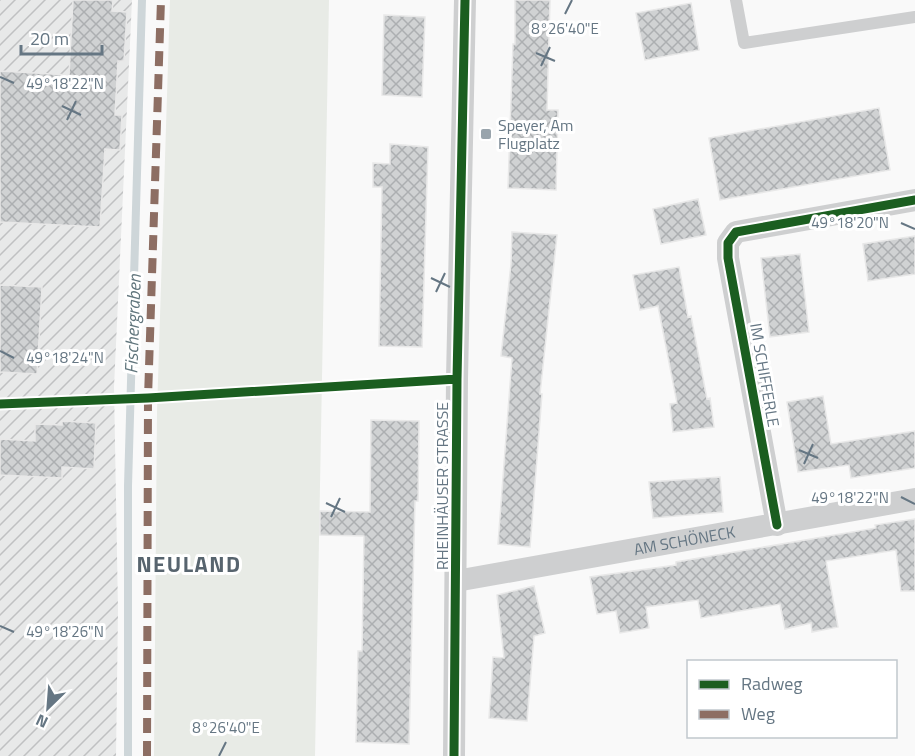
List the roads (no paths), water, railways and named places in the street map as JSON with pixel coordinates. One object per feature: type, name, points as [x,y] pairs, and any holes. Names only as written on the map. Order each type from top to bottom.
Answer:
[{"type":"street","name":"RHEINHÄUSER STRASSE","points":[[454,756],[458,356],[465,0]]},
{"type":"street","name":"IM SCHIFFERLE","points":[[777,525],[728,258],[728,243],[736,232],[915,200]]},
{"type":"street","name":"AM SCHÖNECK","points":[[456,581],[777,525],[915,498]]},
{"type":"lane","points":[[736,0],[744,43],[915,16]]},
{"type":"waterway","name":"Fischergraben","points":[[128,756],[128,486],[142,0]]},
{"type":"place","name":"Speyer, Am Flugplatz","points":[[486,134]]},
{"type":"district","name":"NEULAND","points":[[189,564]]}]
